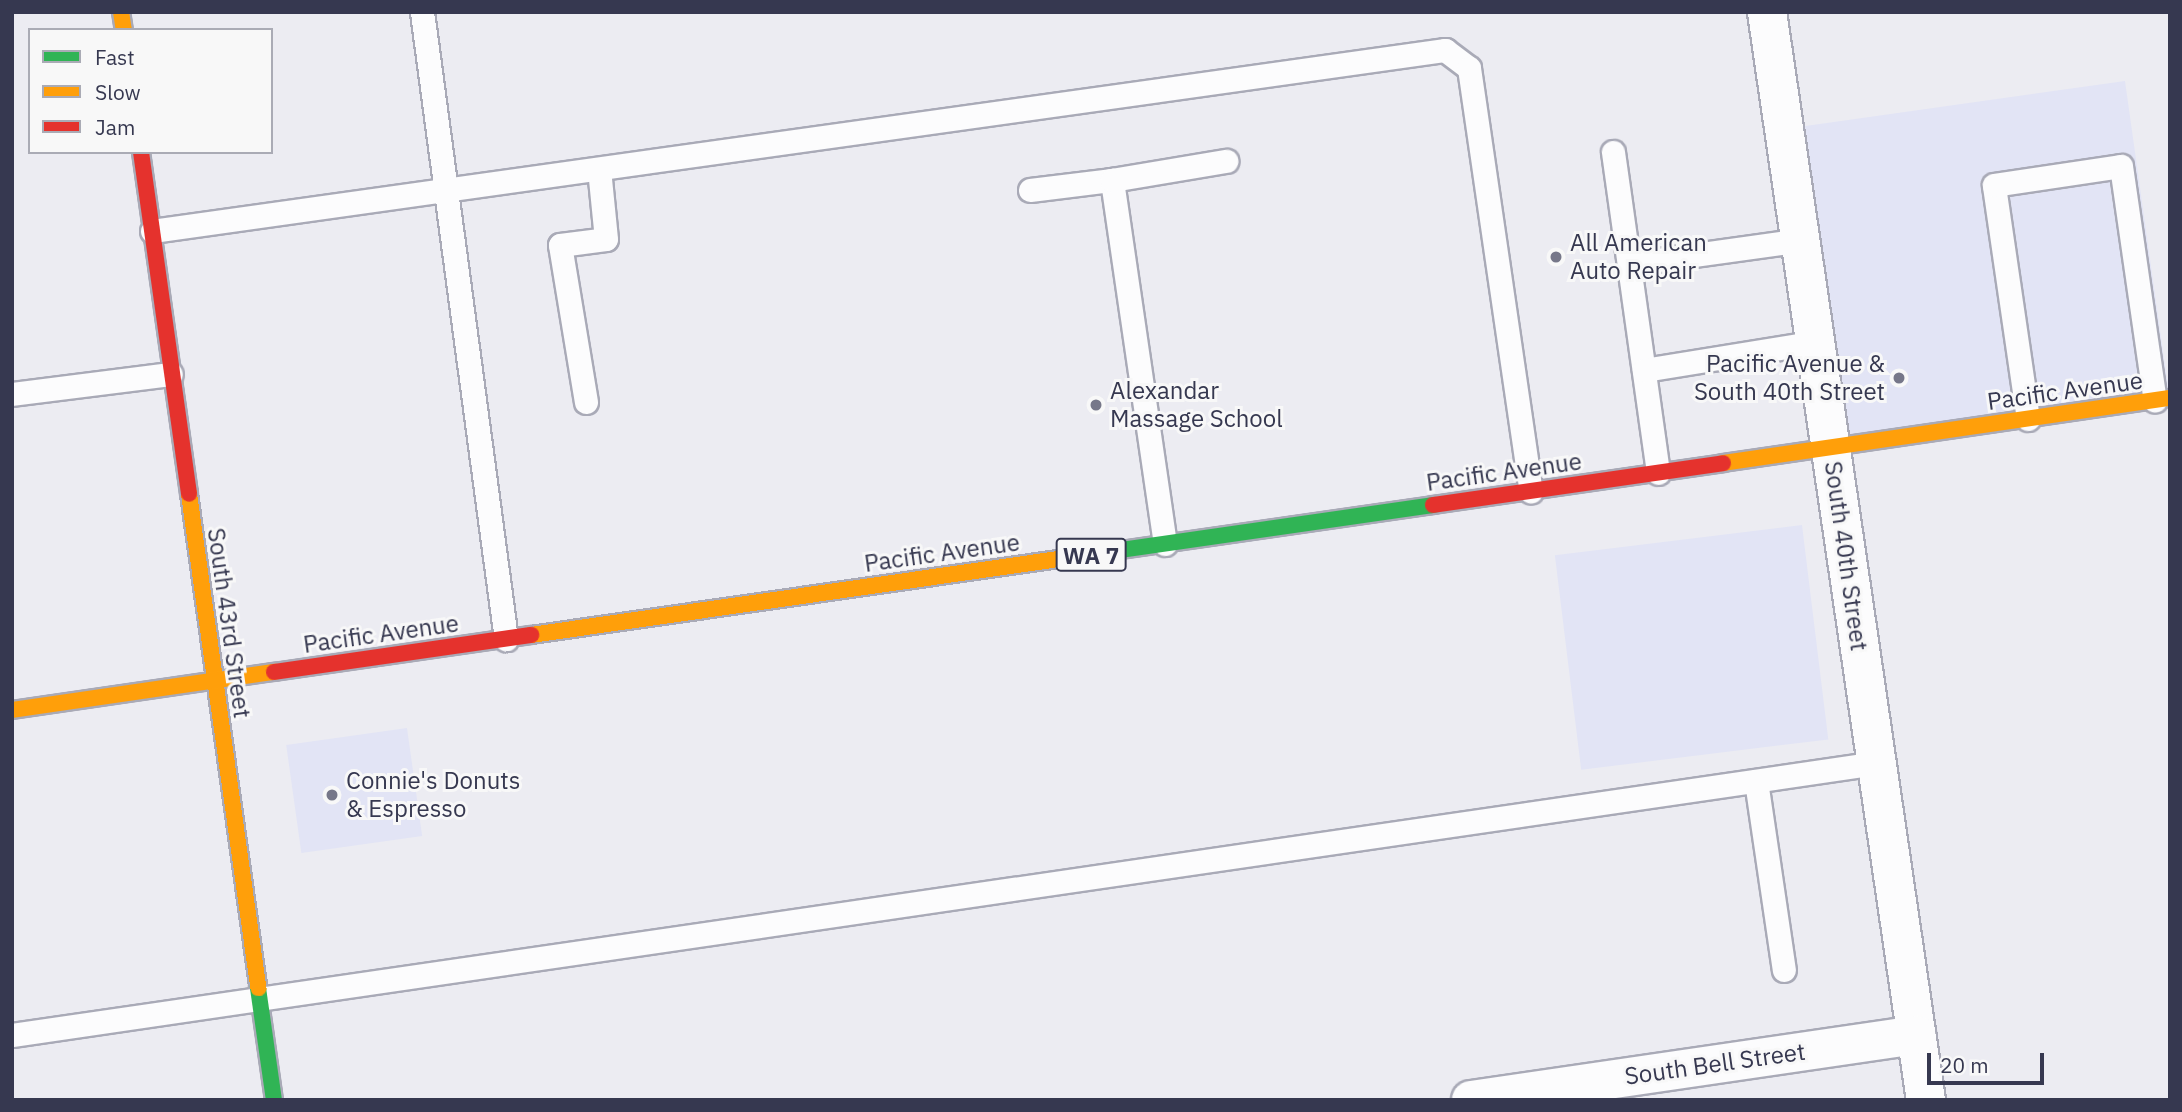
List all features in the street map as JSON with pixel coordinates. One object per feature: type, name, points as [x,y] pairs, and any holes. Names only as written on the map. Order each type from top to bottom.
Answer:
[{"type":"main road","name":"South 43rd Street","points":[[141,154],[274,1100]]},
{"type":"main road","name":"Pacific Avenue","points":[[12,710],[2163,400]]},
{"type":"street","name":"South 40th Street","points":[[1767,12],[1926,1100]]},
{"type":"street","name":"South Bell Street","points":[[1471,1100],[1916,1035]]},
{"type":"lane","points":[[422,12],[506,639]]},
{"type":"lane","points":[[152,231],[1445,50],[1469,68],[1531,491]]},
{"type":"lane","points":[[1613,152],[1658,473]]},
{"type":"lane","points":[[1030,190],[1112,180],[1226,161]]},
{"type":"lane","points":[[2028,419],[1994,185],[2121,166],[2163,400]]},
{"type":"lane","points":[[586,402],[561,245],[606,239],[599,169]]},
{"type":"lane","points":[[1112,180],[1165,544]]},
{"type":"lane","points":[[1629,264],[1801,240]]},
{"type":"lane","points":[[1644,370],[1816,342]]},
{"type":"lane","points":[[12,394],[171,374]]},
{"type":"lane","points":[[12,1035],[1877,763]]},
{"type":"lane","points":[[1756,781],[1784,970]]},
{"type":"shaded area","points":[[2125,81],[2170,398],[1829,446],[1784,129]]},
{"type":"shaded area","points":[[1802,525],[1828,739],[1581,770],[1555,555]]},
{"type":"shaded area","points":[[407,728],[422,836],[301,853],[286,745]]},
{"type":"traffic: fast","points":[[1086,555],[1433,505]]},
{"type":"traffic: fast","points":[[258,988],[274,1100]]},
{"type":"traffic: slow","points":[[121,12],[124,28]]},
{"type":"traffic: slow","points":[[1723,463],[2170,398]]},
{"type":"traffic: slow","points":[[189,494],[258,988]]},
{"type":"traffic: slow","points":[[531,635],[1086,555]]},
{"type":"traffic: slow","points":[[12,710],[274,672]]},
{"type":"traffic: jam","points":[[141,154],[189,494]]},
{"type":"traffic: jam","points":[[1433,505],[1723,463]]},
{"type":"traffic: jam","points":[[274,672],[531,635]]},
{"type":"place","name":"All American Auto Repair","points":[[1556,257]]},
{"type":"place","name":"Pacific Avenue & South 40th Street","points":[[1899,378]]},
{"type":"place","name":"Alexandar Massage School","points":[[1096,405]]},
{"type":"place","name":"Connie's Donuts & Espresso","points":[[332,795]]}]
